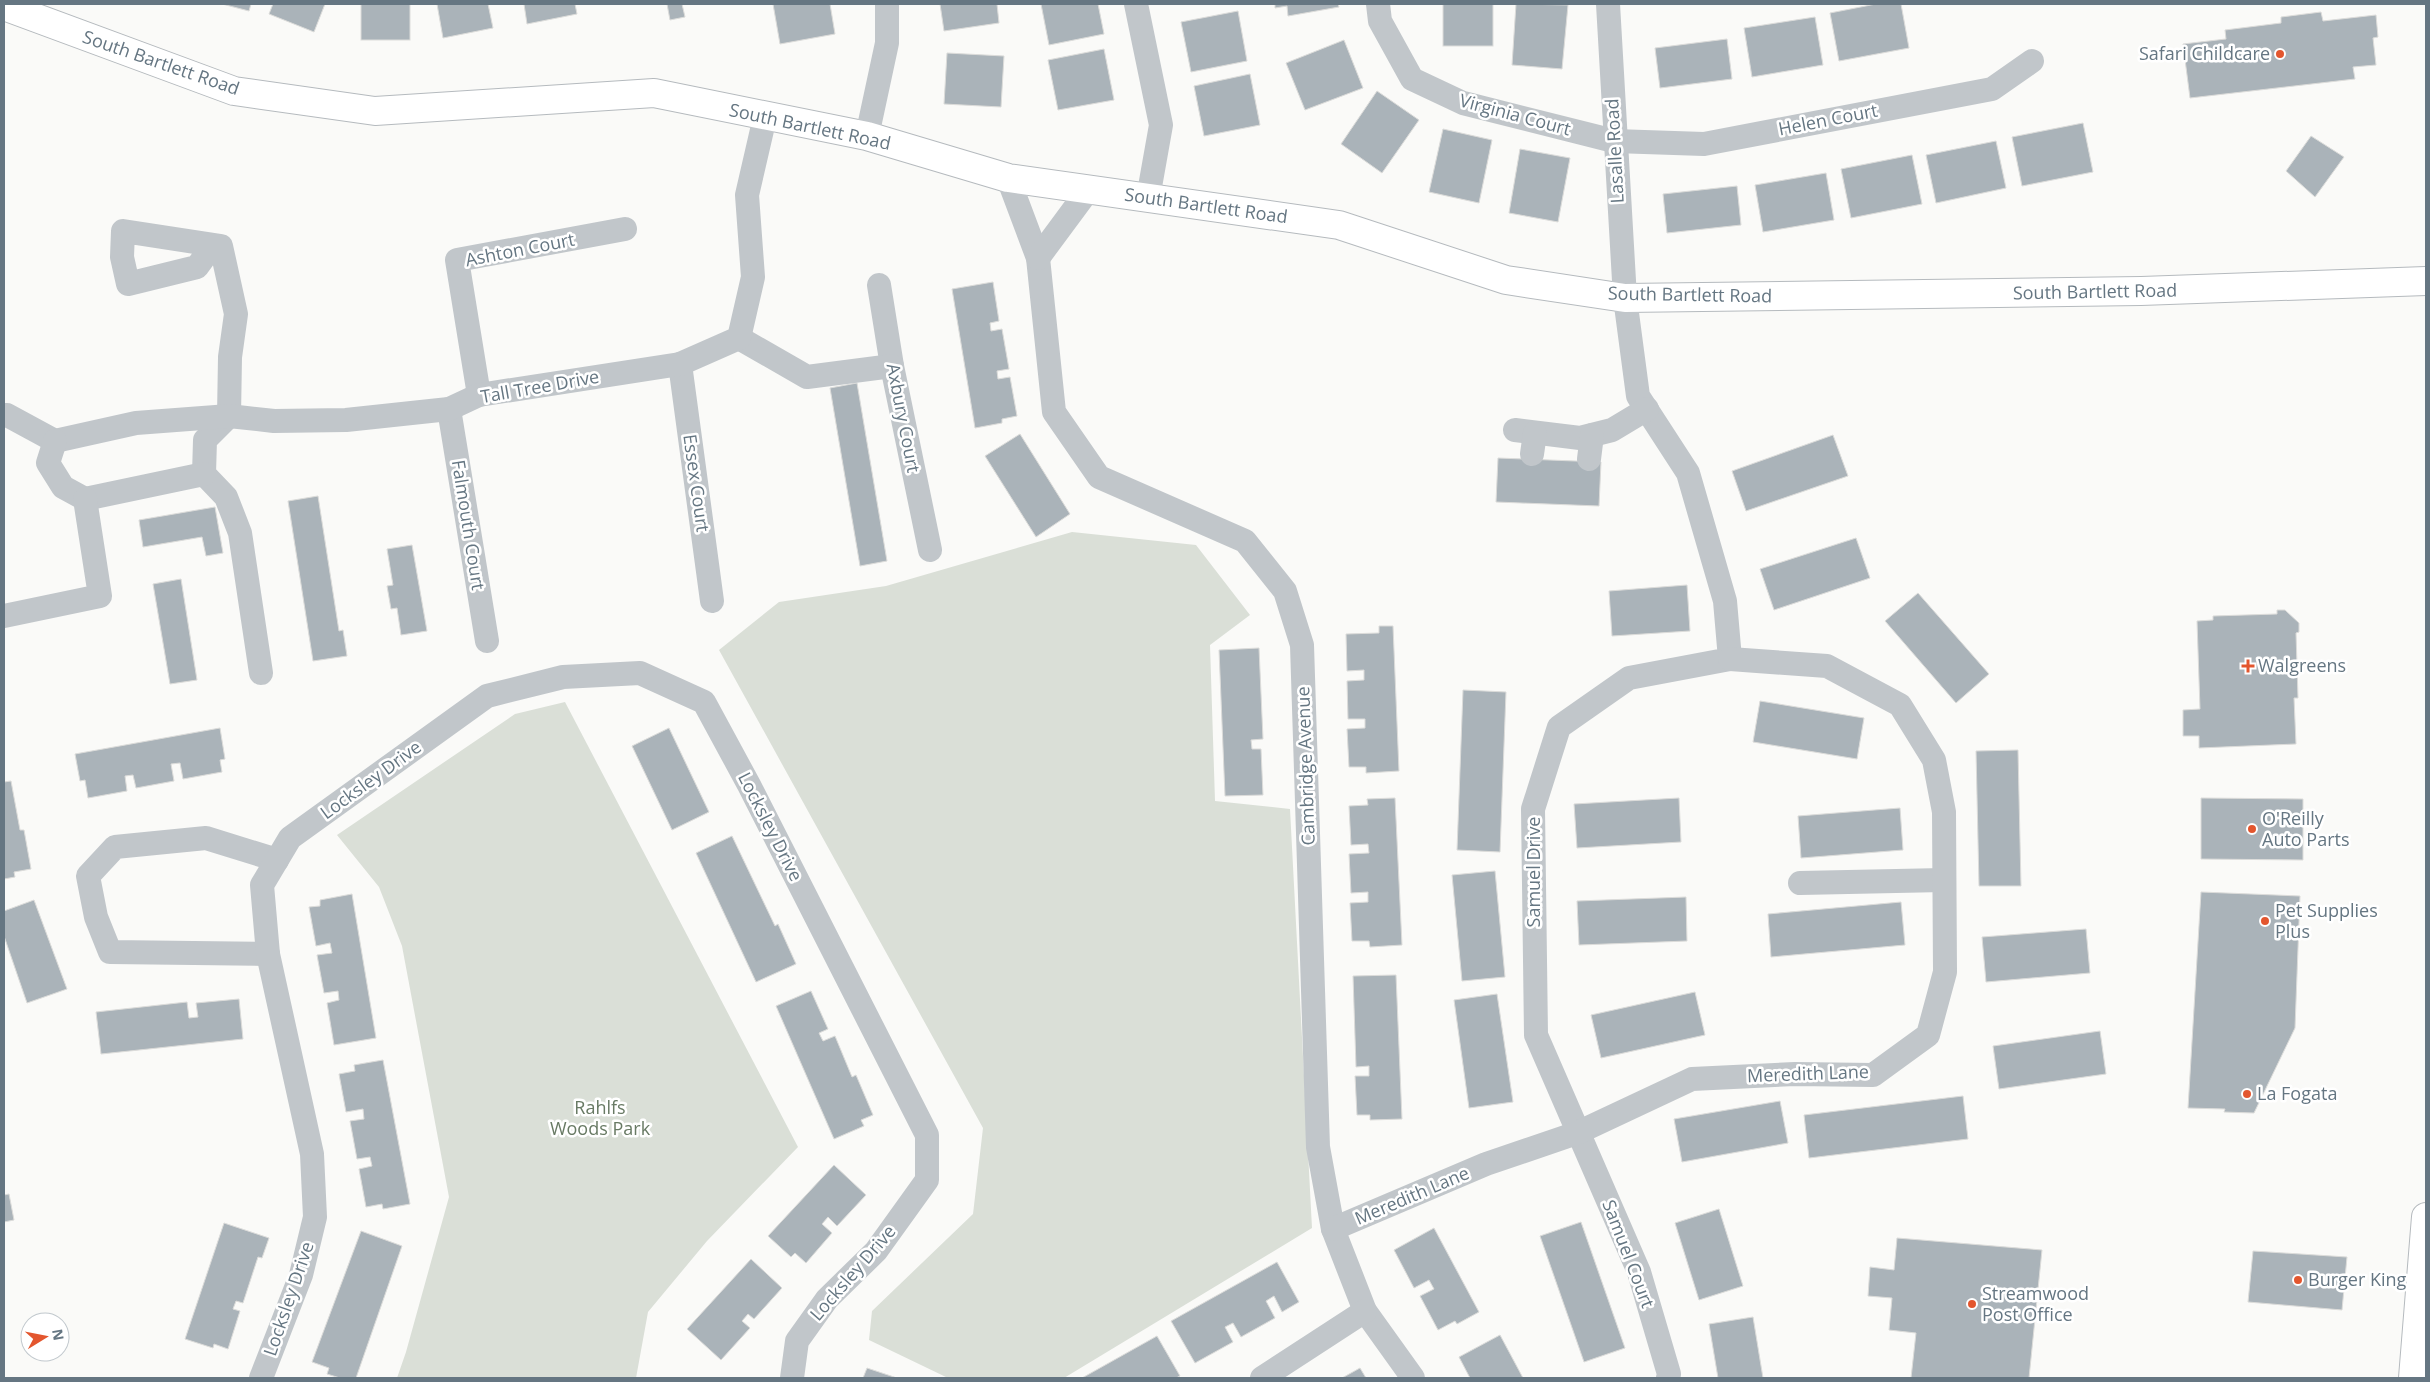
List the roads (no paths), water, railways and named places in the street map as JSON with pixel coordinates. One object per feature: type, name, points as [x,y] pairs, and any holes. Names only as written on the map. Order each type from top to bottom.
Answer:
[{"type":"main road","name":"South Bartlett Road","points":[[4,6],[234,91],[375,111],[654,93],[866,136],[1008,178],[1338,225],[1506,280],[1624,298],[2131,292],[2426,281]]},
{"type":"main road","points":[[2413,1378],[2426,1217]]},
{"type":"street","points":[[866,136],[887,43],[887,4]]},
{"type":"street","points":[[1136,4],[1161,125],[1148,198]]},
{"type":"street","name":"Virginia Court","points":[[1378,4],[1380,21],[1412,79],[1464,103],[1614,141]]},
{"type":"street","name":"Lasalle Road","points":[[1608,4],[1624,298]]},
{"type":"street","name":"Helen Court","points":[[1614,141],[1704,144],[1973,93],[1992,89],[2032,61]]},
{"type":"street","points":[[765,117],[747,195],[753,277],[739,338],[807,377],[892,366]]},
{"type":"street","name":"Cambridge Avenue","points":[[1008,178],[1038,258],[1054,412],[1100,477],[1245,541],[1285,591],[1302,645],[1318,1147],[1333,1229],[1365,1311],[1413,1378]]},
{"type":"street","points":[[1038,258],[1089,189]]},
{"type":"street","name":"Ashton Court","points":[[479,395],[457,260],[625,229]]},
{"type":"street","points":[[213,244],[221,246],[236,314],[230,357],[228,416],[205,440],[204,474],[226,497],[240,533],[261,674]]},
{"type":"street","name":"Axbury Court","points":[[879,285],[892,366],[930,550]]},
{"type":"street","points":[[1624,298],[1638,396],[1688,473],[1725,601],[1730,659]]},
{"type":"street","name":"Tall Tree Drive","points":[[55,441],[136,423],[228,416],[274,421],[346,420],[448,410],[479,395],[680,364],[739,338]]},
{"type":"street","name":"Essex Court","points":[[680,364],[712,601]]},
{"type":"street","points":[[1527,439],[1580,438],[1612,430],[1647,409]]},
{"type":"street","name":"Falmouth Court","points":[[448,410],[487,641]]},
{"type":"street","points":[[4,415],[7,414],[55,441],[48,463],[63,487],[84,499],[204,474]]},
{"type":"street","points":[[1589,459],[1592,435]]},
{"type":"street","points":[[4,616],[100,596],[84,499]]},
{"type":"street","name":"Meredith Lane","points":[[1333,1229],[1486,1164],[1577,1132],[1692,1079],[1795,1074],[1873,1075],[1928,1035],[1945,972],[1944,812],[1934,760],[1900,704],[1827,666],[1730,659]]},
{"type":"street","name":"Samuel Drive","points":[[1577,1132],[1536,1035],[1533,810],[1559,727],[1629,678],[1730,659]]},
{"type":"street","name":"Locksley Drive","points":[[261,1378],[301,1275],[315,1217],[312,1154],[268,954],[262,885],[290,838],[487,696],[563,677],[640,673],[704,702],[749,785],[927,1135],[927,1180],[876,1251],[827,1299],[797,1341],[792,1378]]},
{"type":"street","points":[[268,954],[110,952],[96,917],[88,876],[115,847],[206,838],[277,860]]},
{"type":"street","points":[[1800,883],[1944,880]]},
{"type":"street","name":"Samuel Court","points":[[1577,1132],[1639,1272],[1669,1374],[1668,1378]]},
{"type":"street","points":[[1262,1378],[1365,1311]]},
{"type":"place","name":"Safari Childcare","points":[[2280,54]]},
{"type":"place","name":"Walgreens","points":[[2248,666]]},
{"type":"place","name":"O'Reilly Auto Parts","points":[[2252,829]]},
{"type":"place","name":"Pet Supplies Plus","points":[[2265,921]]},
{"type":"place","name":"La Fogata","points":[[2247,1094]]},
{"type":"place","name":"Burger King","points":[[2298,1280]]},
{"type":"place","name":"Streamwood Post Office","points":[[1972,1304]]},
{"type":"park label","name":"Rahlfs Woods Park","points":[[600,1118]]}]
